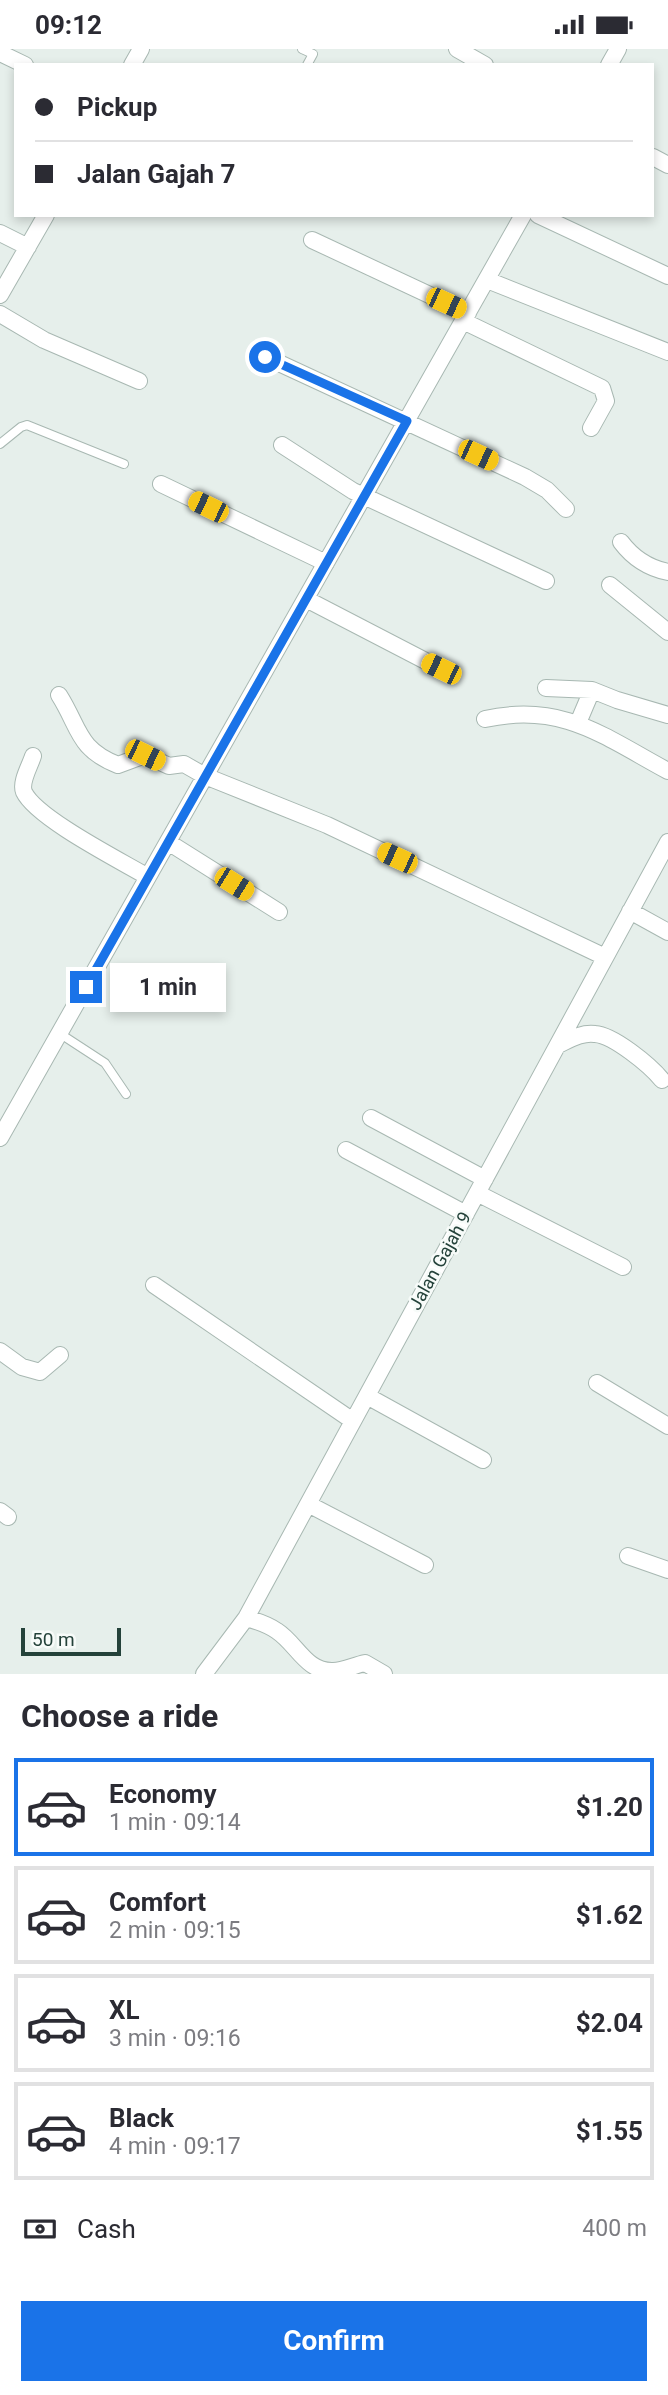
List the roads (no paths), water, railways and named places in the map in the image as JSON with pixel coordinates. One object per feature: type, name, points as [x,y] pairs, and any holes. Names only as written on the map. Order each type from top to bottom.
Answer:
[{"type":"street","points":[[457,49],[482,63]]},
{"type":"street","points":[[0,53],[21,63]]},
{"type":"street","points":[[0,295],[45,217]]},
{"type":"street","points":[[0,1138],[522,217]]},
{"type":"street","points":[[542,217],[668,276]]},
{"type":"street","points":[[0,233],[27,247]]},
{"type":"street","points":[[312,240],[602,388],[606,401],[591,428]]},
{"type":"street","points":[[487,280],[668,352]]},
{"type":"street","points":[[0,314],[44,340],[139,381]]},
{"type":"street","points":[[265,357],[526,477],[547,490],[566,509]]},
{"type":"street","points":[[282,445],[353,491],[546,582]]},
{"type":"street","points":[[161,484],[326,563]]},
{"type":"street","points":[[621,543],[629,554],[644,564],[668,572]]},
{"type":"street","points":[[610,585],[668,632]]},
{"type":"street","points":[[306,599],[441,669]]},
{"type":"street","points":[[546,688],[592,690],[668,715]]},
{"type":"street","points":[[579,723],[592,690]]},
{"type":"street","points":[[59,695],[71,713],[78,735],[91,751],[107,760],[118,765],[145,755],[169,766],[184,764],[205,776],[327,825],[606,957]]},
{"type":"street","points":[[485,719],[545,714],[579,723],[668,771]]},
{"type":"street","points":[[33,757],[23,785],[24,793],[40,811],[148,877]]},
{"type":"street","points":[[168,842],[279,912]]},
{"type":"street","name":"Jalan Gajah 9","points":[[204,1674],[246,1618],[668,842]]},
{"type":"street","points":[[631,911],[668,932]]},
{"type":"street","points":[[558,1045],[578,1036],[594,1034],[607,1038],[642,1059],[662,1080]]},
{"type":"street","points":[[371,1118],[481,1186],[623,1267]]},
{"type":"street","points":[[346,1150],[466,1214]]},
{"type":"street","points":[[154,1285],[353,1421]]},
{"type":"street","points":[[0,1351],[22,1367],[40,1372],[60,1355]]},
{"type":"street","points":[[597,1383],[668,1426]]},
{"type":"street","points":[[367,1396],[483,1460]]},
{"type":"street","points":[[309,1504],[425,1565]]},
{"type":"street","points":[[628,1556],[668,1570]]},
{"type":"street","points":[[246,1618],[265,1623],[278,1631],[299,1650],[305,1661],[317,1668],[335,1672],[365,1663],[384,1674]]},
{"type":"lane","points":[[302,49],[315,52]]},
{"type":"lane","points":[[0,444],[20,427],[27,425],[124,464]]},
{"type":"lane","points":[[59,1033],[105,1063],[127,1094]]}]
